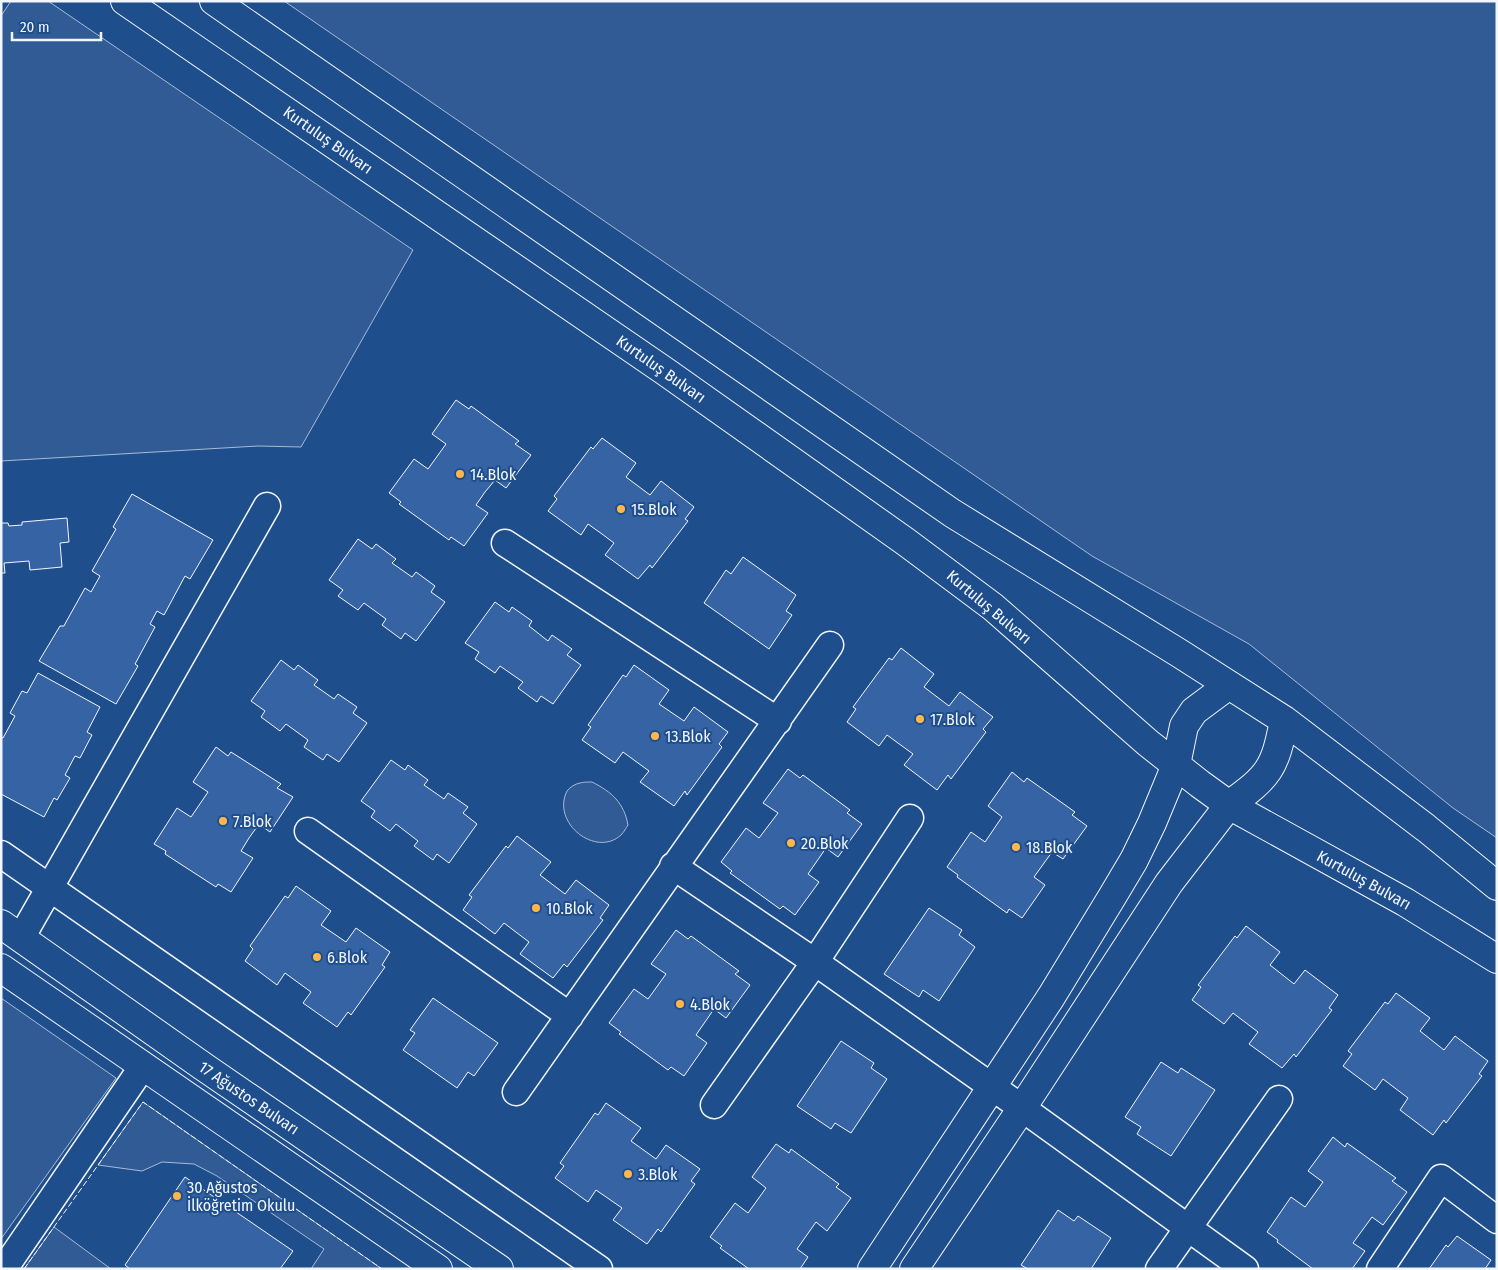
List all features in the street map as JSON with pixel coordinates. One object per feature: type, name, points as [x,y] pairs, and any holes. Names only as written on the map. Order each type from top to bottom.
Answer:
[{"type":"main road","name":"Kurtuluş Bulvarı","points":[[125,1],[666,372],[913,547],[993,607],[1101,703],[1176,765]]},
{"type":"main road","points":[[214,1],[952,513],[1284,720],[1426,828],[1497,886]]},
{"type":"main road","points":[[872,1269],[1051,998],[1134,860],[1152,823],[1176,765],[1184,726],[1194,711],[1230,685]]},
{"type":"main road","points":[[914,1269],[1169,883],[1229,805],[1264,778],[1273,764],[1279,748],[1284,720]]},
{"type":"main road","points":[[1176,765],[1229,805]]},
{"type":"main road","name":"Kurtuluş Bulvarı","points":[[1229,805],[1405,902],[1497,959]]},
{"type":"main road","name":"17 Ağustos Bulvarı","points":[[11,931],[204,1067],[499,1269]]},
{"type":"main road","name":"17 Ağustos Bulvarı","points":[[1,968],[438,1269]]},
{"type":"street","points":[[11,931],[50,887],[267,506]]},
{"type":"street","points":[[505,543],[778,721]]},
{"type":"street","points":[[516,1092],[830,645]]},
{"type":"street","points":[[714,1105],[815,962],[910,818]]},
{"type":"street","points":[[308,831],[570,1016]]},
{"type":"street","points":[[1,854],[599,1269]]},
{"type":"street","points":[[673,866],[815,962],[1245,1269]]},
{"type":"street","points":[[4,1269],[143,1066]]},
{"type":"street","points":[[1159,1269],[1279,1099]]},
{"type":"street","points":[[1380,1269],[1441,1178],[1497,1220]]},
{"type":"shaded area","points":[[11,1],[48,1],[413,250],[301,447],[258,446],[1,461],[1,16]]},
{"type":"shaded area","points":[[284,1],[1497,1],[1497,838],[1453,808],[1249,644],[1092,556]]},
{"type":"shaded area","points":[[592,782],[611,794],[624,810],[628,825],[621,835],[611,841],[589,840],[570,825],[565,815],[564,803],[567,791],[576,784]]},
{"type":"shaded area","points":[[1,998],[116,1078],[1,1239]]},
{"type":"shaded area","points":[[143,1102],[382,1269],[311,1269],[324,1249],[217,1176],[194,1164],[162,1162],[142,1171],[98,1165]]},
{"type":"shaded area","points":[[54,1227],[111,1269],[24,1269]]},
{"type":"building","name":"14.Blok","points":[[456,400],[469,409],[471,406],[519,441],[515,444],[531,455],[506,488],[495,480],[485,492],[476,505],[488,513],[464,546],[451,537],[449,540],[399,504],[401,502],[389,493],[414,459],[428,469],[446,444],[432,434]]},
{"type":"building","name":"15.Blok","points":[[602,438],[636,463],[626,477],[650,495],[661,481],[694,507],[685,519],[688,521],[652,568],[650,565],[638,579],[605,555],[614,543],[588,524],[581,535],[548,511],[557,499],[554,496],[591,447],[593,449]]},
{"type":"building","points":[[132,494],[213,540],[190,579],[185,576],[164,615],[157,611],[150,624],[155,627],[135,664],[138,666],[116,704],[39,661],[60,626],[64,626],[85,588],[91,592],[100,576],[92,571],[116,529],[113,527]]},
{"type":"building","points":[[67,518],[69,542],[60,543],[62,567],[30,570],[29,561],[4,563],[5,573],[1,573],[1,523],[8,523],[9,526],[22,525],[22,522]]},
{"type":"building","points":[[358,539],[372,549],[376,544],[396,559],[392,563],[412,577],[416,572],[435,586],[431,592],[445,602],[416,641],[405,633],[401,639],[382,625],[386,619],[364,603],[358,610],[338,596],[343,590],[329,580]]},
{"type":"building","points":[[743,557],[796,595],[786,611],[792,615],[769,649],[704,603],[726,570],[731,574]]},
{"type":"building","points":[[495,602],[509,612],[512,607],[532,621],[529,626],[548,641],[552,635],[572,649],[567,655],[581,665],[553,704],[541,696],[537,702],[518,688],[523,682],[500,666],[495,673],[475,659],[479,652],[465,643]]},
{"type":"building","name":"17.Blok","points":[[901,648],[934,674],[924,687],[949,706],[960,692],[993,717],[983,729],[986,732],[951,779],[948,775],[937,790],[904,765],[913,754],[887,735],[879,746],[847,722],[856,709],[853,707],[889,658],[892,660]]},
{"type":"building","points":[[281,660],[294,670],[298,665],[318,680],[314,685],[334,699],[338,694],[357,707],[353,713],[367,723],[339,762],[327,754],[323,760],[304,747],[308,740],[286,724],[280,731],[261,717],[265,711],[251,701]]},
{"type":"building","name":"13.Blok","points":[[634,665],[669,690],[659,704],[684,721],[694,707],[728,732],[719,744],[722,747],[687,795],[685,791],[674,806],[640,782],[649,771],[623,752],[615,763],[582,740],[591,727],[588,725],[623,675],[626,677]]},
{"type":"building","points":[[38,673],[100,707],[87,732],[92,735],[80,758],[75,756],[65,775],[70,778],[57,800],[54,798],[44,817],[1,794],[1,737],[3,738],[15,716],[10,713],[22,691],[27,693]]},
{"type":"building","name":"7.Blok","points":[[216,747],[228,756],[231,752],[281,784],[277,788],[293,797],[270,832],[259,824],[249,838],[241,851],[253,858],[231,892],[218,884],[216,887],[165,854],[166,851],[154,844],[177,808],[191,817],[208,792],[193,782]]},
{"type":"building","points":[[391,760],[405,770],[408,765],[428,780],[424,785],[444,799],[448,793],[468,807],[463,813],[477,824],[449,863],[437,854],[433,860],[414,846],[418,841],[396,824],[390,831],[371,817],[375,811],[361,801]]},
{"type":"building","name":"20.Blok","points":[[788,769],[800,778],[803,775],[850,810],[847,813],[862,824],[838,857],[826,848],[808,874],[819,882],[795,915],[783,906],[780,909],[730,873],[732,871],[721,862],[746,828],[759,838],[778,813],[763,803]]},
{"type":"building","name":"18.Blok","points":[[1012,772],[1024,782],[1027,778],[1075,812],[1072,815],[1087,826],[1063,859],[1052,852],[1034,877],[1045,885],[1022,918],[1009,909],[1007,913],[957,877],[958,875],[947,867],[971,832],[985,842],[1002,817],[988,806]]},
{"type":"building","name":"10.Blok","points":[[517,836],[551,862],[540,875],[565,894],[576,880],[609,905],[600,918],[603,920],[567,967],[564,964],[553,978],[520,954],[529,942],[504,923],[495,934],[463,910],[472,897],[469,895],[506,846],[508,848]]},
{"type":"building","name":"6.Blok","points":[[296,886],[331,911],[321,925],[346,942],[356,928],[390,952],[382,965],[385,967],[351,1015],[348,1012],[337,1027],[303,1003],[311,992],[285,973],[277,985],[245,961],[253,949],[250,946],[285,896],[288,898]]},
{"type":"building","points":[[929,908],[962,930],[959,935],[975,947],[939,1001],[923,990],[919,997],[884,974]]},
{"type":"building","points":[[1246,926],[1280,952],[1270,965],[1294,984],[1305,970],[1338,995],[1329,1008],[1332,1010],[1296,1057],[1294,1054],[1282,1068],[1249,1044],[1258,1032],[1233,1013],[1224,1024],[1192,1000],[1201,987],[1198,985],[1235,936],[1237,938]]},
{"type":"building","name":"4.Blok","points":[[676,930],[688,939],[691,936],[739,971],[735,974],[750,985],[726,1018],[714,1009],[696,1035],[707,1043],[684,1076],[671,1067],[668,1070],[619,1034],[621,1032],[609,1023],[634,989],[648,999],[666,974],[651,964]]},
{"type":"building","points":[[1396,993],[1430,1018],[1420,1031],[1444,1050],[1455,1036],[1488,1061],[1479,1074],[1482,1076],[1446,1123],[1444,1120],[1433,1135],[1400,1110],[1408,1098],[1383,1079],[1375,1090],[1343,1066],[1352,1054],[1348,1051],[1385,1002],[1388,1004]]},
{"type":"building","points":[[433,998],[498,1043],[474,1076],[468,1072],[457,1088],[403,1050],[415,1033],[410,1030]]},
{"type":"building","points":[[841,1041],[874,1063],[871,1068],[887,1079],[851,1133],[835,1123],[831,1129],[797,1106]]},
{"type":"building","points":[[1161,1062],[1178,1073],[1181,1068],[1215,1090],[1171,1156],[1137,1134],[1141,1127],[1125,1117]]},
{"type":"building","name":"3.Blok","points":[[606,1103],[641,1128],[631,1141],[656,1159],[666,1145],[700,1169],[691,1181],[695,1184],[661,1232],[658,1229],[647,1244],[613,1220],[622,1208],[596,1190],[588,1202],[555,1178],[564,1166],[560,1163],[595,1113],[598,1115]]},
{"type":"building","points":[[1333,1137],[1345,1147],[1347,1143],[1396,1178],[1392,1181],[1407,1192],[1383,1225],[1372,1217],[1353,1243],[1365,1251],[1352,1269],[1313,1269],[1277,1242],[1278,1240],[1267,1232],[1291,1197],[1305,1207],[1323,1182],[1308,1171]]},
{"type":"building","points":[[776,1144],[789,1153],[791,1149],[839,1184],[836,1187],[851,1198],[827,1231],[816,1222],[797,1249],[808,1257],[800,1269],[749,1269],[720,1248],[722,1246],[710,1237],[735,1203],[748,1213],[766,1188],[752,1177]]},
{"type":"building","points":[[185,1177],[293,1251],[280,1269],[130,1269],[125,1265]]},
{"type":"building","points":[[1058,1210],[1074,1221],[1078,1216],[1111,1238],[1091,1269],[1028,1269],[1021,1265]]},
{"type":"building","points":[[1457,1236],[1491,1260],[1485,1269],[1429,1269],[1446,1245],[1448,1247]]},
{"type":"fence","points":[[24,1269],[143,1102],[382,1269]]},
{"type":"place","name":"14.Blok","points":[[460,474]]},
{"type":"place","name":"15.Blok","points":[[621,509]]},
{"type":"place","name":"17.Blok","points":[[920,719]]},
{"type":"place","name":"13.Blok","points":[[655,736]]},
{"type":"place","name":"7.Blok","points":[[223,821]]},
{"type":"place","name":"20.Blok","points":[[791,843]]},
{"type":"place","name":"18.Blok","points":[[1016,847]]},
{"type":"place","name":"10.Blok","points":[[536,908]]},
{"type":"place","name":"6.Blok","points":[[317,957]]},
{"type":"place","name":"4.Blok","points":[[680,1004]]},
{"type":"place","name":"3.Blok","points":[[628,1174]]},
{"type":"place","name":"30 Ağustos İlköğretim Okulu","points":[[177,1196]]}]
